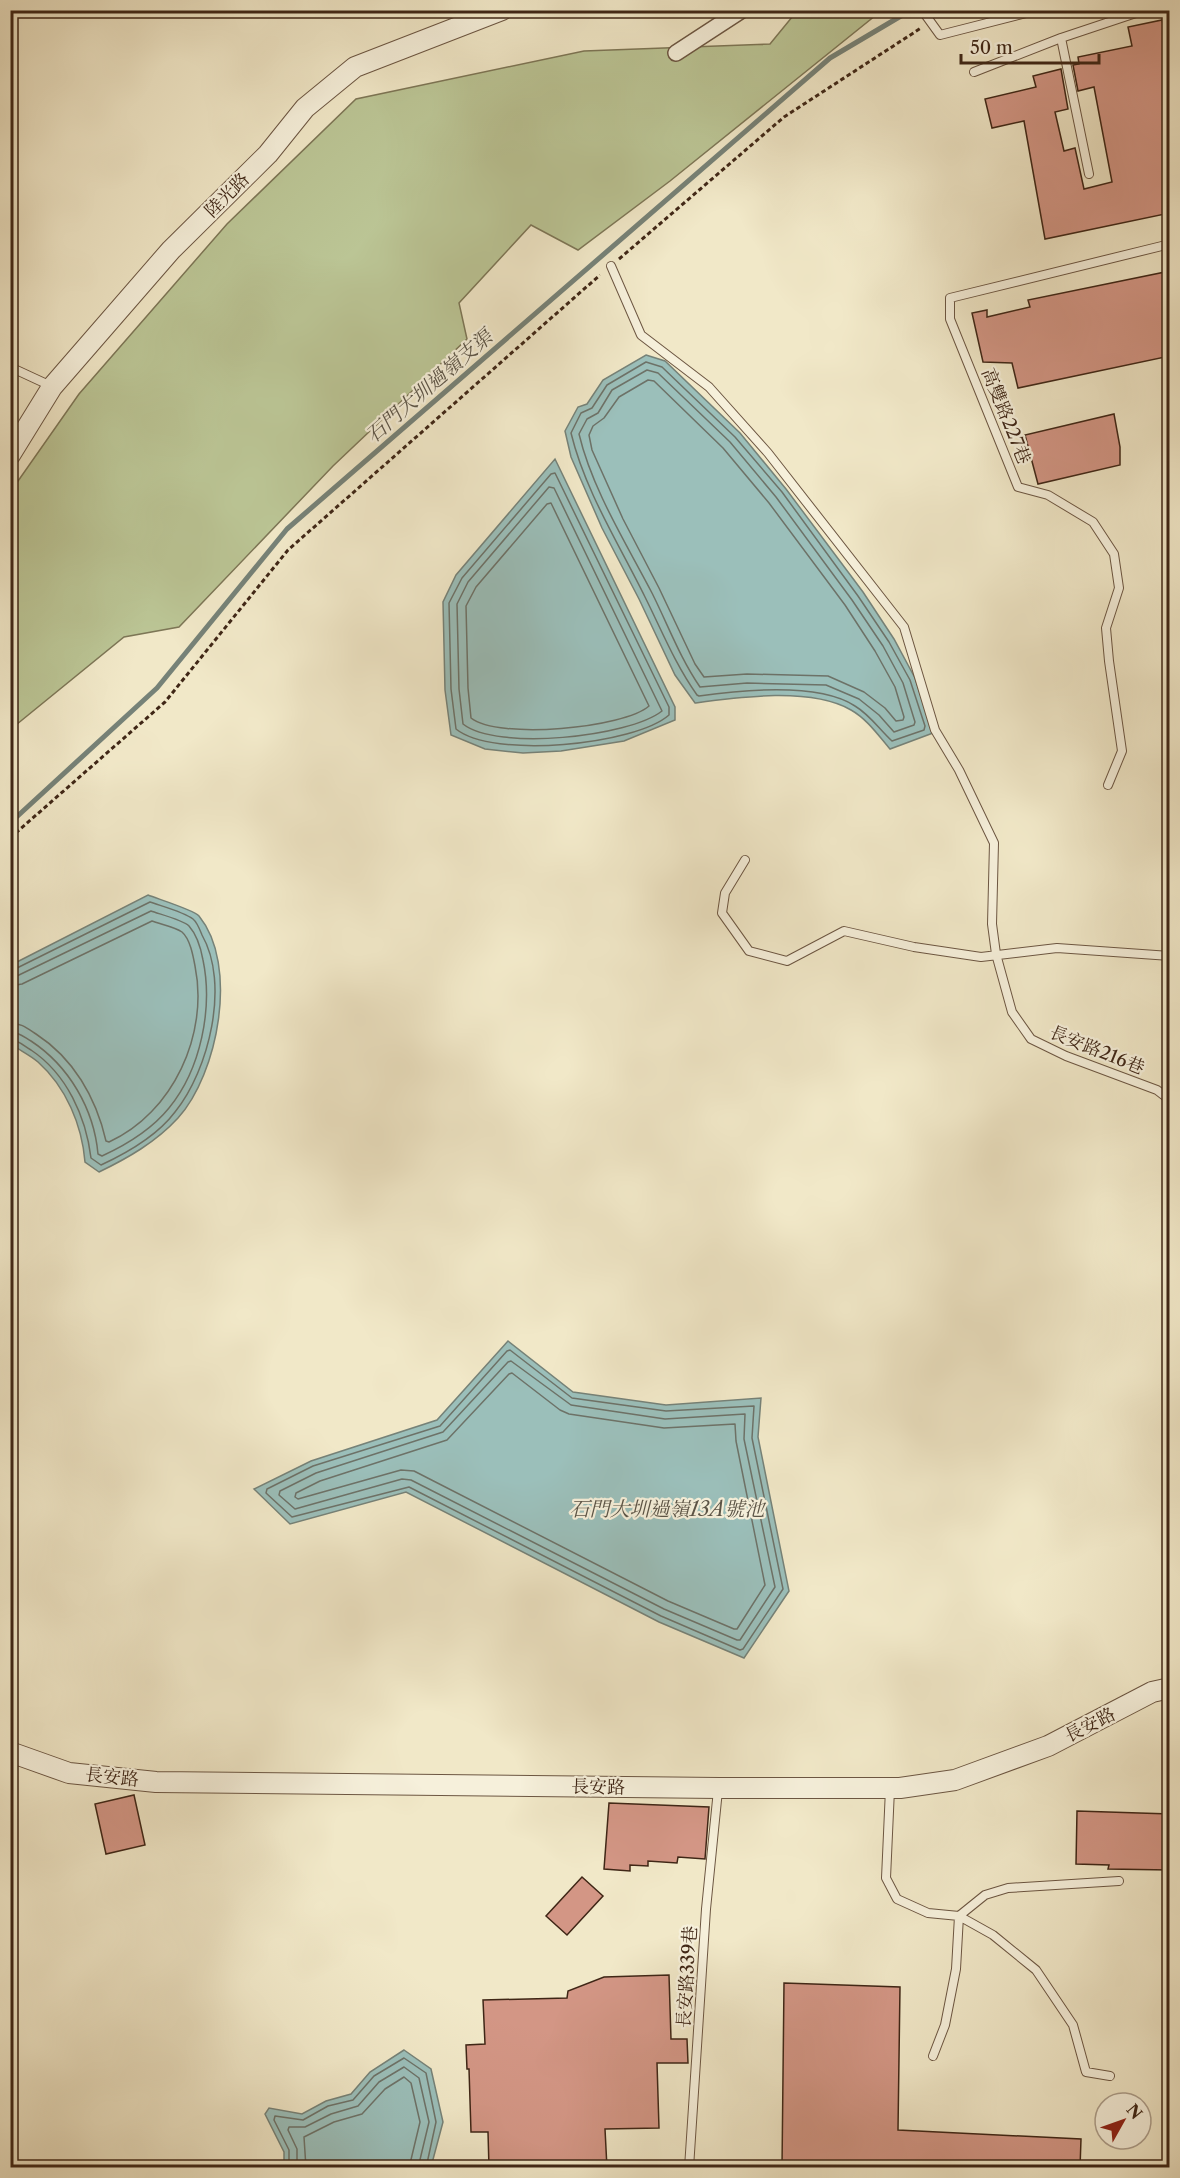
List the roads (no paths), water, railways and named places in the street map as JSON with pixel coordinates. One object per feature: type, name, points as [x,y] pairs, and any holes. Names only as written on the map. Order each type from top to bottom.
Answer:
[{"type":"street","name":"陸光路","points":[[10,455],[52,387],[171,250],[268,154],[305,108],[355,67],[502,10]]},
{"type":"street","points":[[676,53],[742,10]]},
{"type":"street","name":"長安路","points":[[10,1752],[69,1773],[156,1782],[890,1788],[955,1780],[1048,1746],[1152,1692],[1170,1688]]},
{"type":"lane","points":[[922,10],[940,35],[1038,10]]},
{"type":"lane","points":[[974,72],[1061,38],[1145,10]]},
{"type":"lane","points":[[1061,38],[1089,174]]},
{"type":"lane","name":"高雙路227巷","points":[[1108,785],[1122,751],[1106,628],[1119,588],[1114,554],[1093,522],[1048,495],[1018,487],[950,319],[950,298],[1170,244]]},
{"type":"lane","name":"長安路216巷","points":[[611,266],[641,335],[717,395],[768,453],[904,627],[935,730],[959,770],[994,843],[992,924],[996,954],[1012,1012],[1031,1039],[1066,1056],[1157,1090],[1170,1100]]},
{"type":"lane","points":[[10,367],[52,387]]},
{"type":"lane","points":[[745,860],[725,893],[722,913],[749,951],[787,961],[844,931],[981,957],[1057,948],[1170,956]]},
{"type":"lane","name":"長安路339巷","points":[[689,2168],[706,1909],[719,1788]]},
{"type":"lane","points":[[890,1788],[886,1878],[897,1899],[928,1913],[959,1916],[993,1935],[1036,1971],[1073,2025],[1086,2072],[1110,2076]]},
{"type":"lane","points":[[933,2056],[945,2025],[956,1969],[959,1916],[986,1895],[1008,1888],[1119,1881]]},
{"type":"water","points":[[646,355],[665,361],[740,433],[786,489],[863,592],[894,639],[915,678],[933,733],[890,749],[857,714],[835,703],[816,698],[774,696],[695,703],[675,675],[602,528],[571,457],[565,431],[578,407],[587,404],[603,380]]},
{"type":"water","points":[[555,459],[675,707],[675,720],[624,741],[561,751],[523,753],[485,749],[451,735],[445,690],[443,602],[456,575]]},
{"type":"water","points":[[148,895],[199,916],[211,937],[218,962],[220,990],[213,1048],[204,1075],[192,1099],[178,1118],[141,1149],[99,1172],[85,1162],[76,1121],[57,1083],[38,1062],[11,1044],[11,965]]},
{"type":"water","name":"石門大圳過嶺13A號池","points":[[508,1341],[573,1392],[666,1405],[761,1398],[758,1437],[789,1591],[744,1658],[659,1622],[406,1492],[290,1524],[254,1489],[311,1461],[437,1420]]},
{"type":"water","points":[[404,2050],[431,2069],[443,2122],[431,2167],[284,2167],[284,2152],[265,2114],[269,2108],[302,2114],[326,2101],[351,2094],[370,2072]]},
{"type":"waterway","name":"石門大圳過嶺支渠","points":[[10,823],[157,688],[287,529],[830,58],[906,13]]}]
